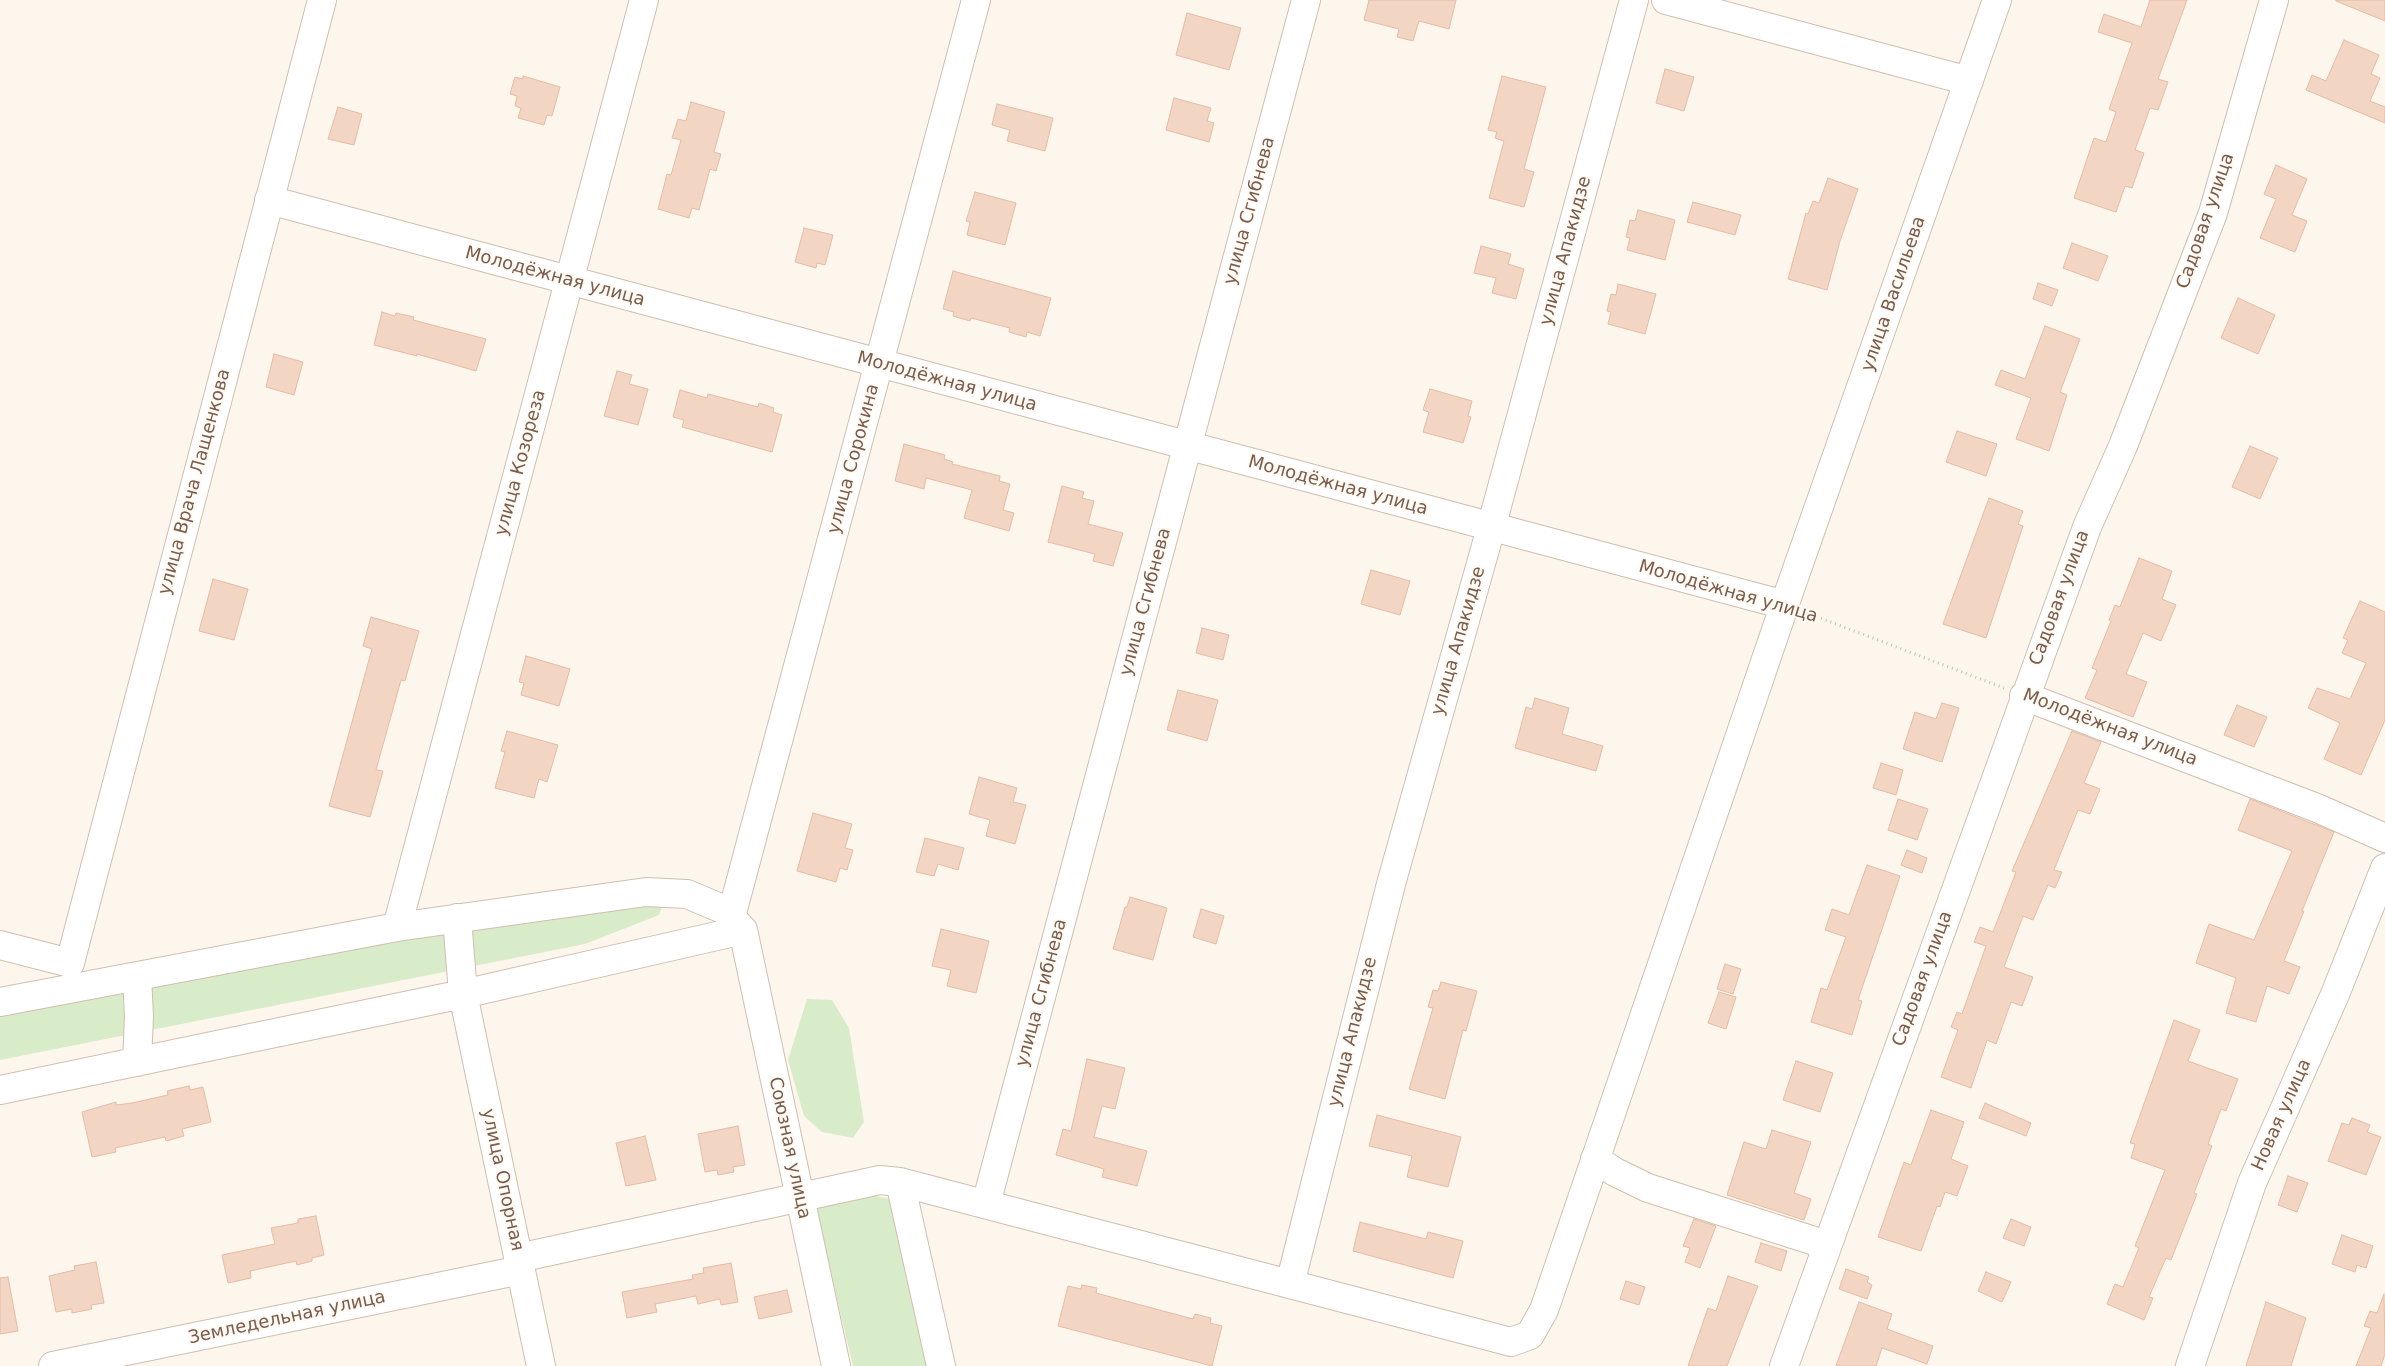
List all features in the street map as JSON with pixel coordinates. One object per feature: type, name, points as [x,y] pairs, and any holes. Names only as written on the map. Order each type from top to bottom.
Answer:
[{"type":"street","name":"улица Врача Лащенкова","points":[[75,975],[269,200],[322,0]]},
{"type":"street","name":"улица Козореза","points":[[397,927],[644,0]]},
{"type":"street","name":"улица Сорокина","points":[[737,924],[879,364],[976,0]]},
{"type":"street","name":"улица Сгибнева","points":[[986,1204],[1306,0]]},
{"type":"street","name":"улица Апакидзе","points":[[1290,1284],[1391,884],[1491,528],[1634,0]]},
{"type":"street","points":[[1666,0],[1969,81]]},
{"type":"street","name":"улица Васильева","points":[[1290,1284],[1511,1342],[1530,1335],[1544,1310],[1788,597],[1997,0]]},
{"type":"street","name":"Садовая улица","points":[[1784,1366],[2024,696],[2087,526],[2123,446],[2213,213],[2274,0]]},
{"type":"street","name":"Молодёжная улица","points":[[269,200],[1491,528],[1788,597]]},
{"type":"street","name":"Молодёжная улица","points":[[2024,696],[2317,808],[2385,838]]},
{"type":"street","name":"Новая улица","points":[[2190,1366],[2252,1183],[2336,992],[2385,868]]},
{"type":"street","points":[[0,945],[75,975],[137,977],[397,927],[646,892],[687,894],[725,910],[737,924],[463,994],[0,1090]]},
{"type":"street","name":"улица Опорная","points":[[457,918],[463,994],[541,1366]]},
{"type":"street","name":"Союзная улица","points":[[737,924],[836,1366]]},
{"type":"street","points":[[0,1002],[75,975]]},
{"type":"street","points":[[137,977],[139,1016],[137,1062]]},
{"type":"street","points":[[1596,1159],[1615,1172],[1648,1188],[1827,1245]]},
{"type":"street","name":"Земледельная улица","points":[[53,1366],[520,1264],[799,1197],[880,1180],[900,1182],[1290,1284]]},
{"type":"street","points":[[900,1182],[941,1366]]},
{"type":"path","name":"Молодёжная улица","points":[[1788,597],[2024,696]]},
{"type":"green space","points":[[643,900],[663,905],[659,915],[585,944],[0,1060],[0,1008],[455,923]]},
{"type":"green space","points":[[807,999],[832,1000],[849,1028],[864,1122],[853,1138],[822,1132],[804,1116],[788,1060]]},
{"type":"green space","points":[[870,1195],[891,1199],[930,1366],[853,1366],[815,1207]]},
{"type":"building","points":[[1369,0],[1456,0],[1449,29],[1419,21],[1413,41],[1397,37],[1399,29],[1364,20]]},
{"type":"building","points":[[2150,0],[2187,0],[2158,79],[2168,82],[2158,110],[2150,108],[2135,150],[2144,153],[2132,188],[2125,186],[2116,212],[2074,198],[2094,138],[2106,142],[2116,112],[2109,109],[2132,43],[2098,32],[2104,14],[2141,27]]},
{"type":"building","points":[[2385,0],[2385,21],[2336,1]]},
{"type":"building","points":[[1187,13],[1241,28],[1229,70],[1176,55]]},
{"type":"building","points":[[2344,40],[2379,55],[2371,74],[2380,78],[2370,101],[2385,107],[2385,123],[2306,90],[2312,75],[2326,81]]},
{"type":"building","points":[[1665,69],[1694,77],[1684,111],[1656,103]]},
{"type":"building","points":[[523,76],[560,87],[552,116],[547,115],[544,125],[518,118],[521,108],[515,106],[517,96],[510,94],[515,77],[523,79]]},
{"type":"building","points":[[1502,76],[1546,87],[1524,169],[1534,172],[1524,207],[1489,198],[1504,141],[1495,138],[1497,132],[1488,130]]},
{"type":"building","points":[[1174,98],[1211,108],[1207,121],[1214,123],[1209,142],[1166,130]]},
{"type":"building","points":[[691,102],[725,112],[714,152],[721,154],[716,171],[710,169],[699,210],[692,208],[689,218],[658,209],[667,174],[671,175],[681,140],[672,138],[678,119],[686,121]]},
{"type":"building","points":[[997,104],[1053,118],[1045,151],[1007,141],[1010,130],[992,125]]},
{"type":"building","points":[[338,107],[362,114],[354,145],[328,139]]},
{"type":"building","points":[[2276,165],[2307,179],[2292,215],[2307,221],[2295,252],[2260,238],[2276,199],[2264,194]]},
{"type":"building","points":[[1828,178],[1858,189],[1840,241],[1827,290],[1788,279],[1806,213],[1808,214],[1813,201],[1819,203]]},
{"type":"building","points":[[975,192],[1016,203],[1005,245],[967,235],[970,222],[966,221]]},
{"type":"building","points":[[1693,202],[1741,215],[1735,235],[1687,222]]},
{"type":"building","points":[[1638,210],[1675,220],[1665,260],[1627,250],[1630,238],[1626,237],[1630,220],[1635,221]]},
{"type":"building","points":[[804,228],[833,235],[825,265],[817,263],[816,268],[795,262]]},
{"type":"building","points":[[2072,243],[2108,256],[2098,281],[2063,268]]},
{"type":"building","points":[[1481,246],[1511,254],[1508,264],[1524,269],[1516,299],[1492,293],[1496,278],[1474,273]]},
{"type":"building","points":[[953,271],[1051,298],[1040,336],[1027,332],[1026,337],[1009,332],[1010,328],[971,318],[970,321],[953,316],[954,312],[943,309]]},
{"type":"building","points":[[2038,283],[2058,290],[2052,306],[2033,299]]},
{"type":"building","points":[[1618,284],[1656,294],[1645,334],[1608,324],[1611,312],[1607,311],[1611,294],[1616,295]]},
{"type":"building","points":[[2238,298],[2275,315],[2258,354],[2221,338]]},
{"type":"building","points":[[382,312],[395,316],[396,313],[414,317],[413,320],[486,339],[476,371],[417,354],[417,356],[374,345]]},
{"type":"building","points":[[2045,326],[2080,339],[2060,392],[2067,395],[2049,451],[2016,439],[2031,398],[1995,385],[2001,370],[2025,379]]},
{"type":"building","points":[[274,354],[303,362],[294,395],[266,387]]},
{"type":"building","points":[[617,371],[632,375],[629,384],[648,389],[638,425],[604,416]]},
{"type":"building","points":[[1430,389],[1472,401],[1468,416],[1471,417],[1463,443],[1423,432],[1429,412],[1423,410]]},
{"type":"building","points":[[680,390],[707,398],[708,394],[758,407],[759,403],[774,408],[773,412],[782,415],[772,452],[682,427],[684,420],[673,417]]},
{"type":"building","points":[[1957,431],[1997,444],[1986,476],[1946,462]]},
{"type":"building","points":[[904,444],[945,455],[944,459],[953,462],[952,464],[1000,476],[999,481],[1010,484],[1003,510],[1014,513],[1009,531],[964,518],[972,490],[926,478],[924,489],[895,481]]},
{"type":"building","points":[[2250,446],[2278,458],[2260,499],[2232,487]]},
{"type":"building","points":[[1062,486],[1084,492],[1082,498],[1094,501],[1088,524],[1123,533],[1113,566],[1093,561],[1095,554],[1048,542]]},
{"type":"building","points":[[1989,498],[2023,511],[2018,524],[2023,526],[1986,638],[1943,624]]},
{"type":"building","points":[[2139,558],[2172,571],[2162,599],[2176,605],[2161,641],[2143,633],[2126,674],[2147,682],[2133,717],[2085,698],[2097,670],[2092,668],[2111,621],[2109,620],[2115,605],[2120,607]]},
{"type":"building","points":[[1371,570],[1410,581],[1400,615],[1361,604]]},
{"type":"building","points":[[213,579],[248,589],[234,640],[199,631]]},
{"type":"building","points":[[2360,601],[2385,612],[2385,720],[2361,775],[2324,759],[2340,723],[2308,708],[2317,688],[2350,699],[2366,663],[2342,653],[2348,640],[2343,638]]},
{"type":"building","points":[[371,617],[419,631],[405,681],[401,680],[376,770],[383,771],[370,817],[329,806],[372,649],[363,646]]},
{"type":"building","points":[[1202,628],[1229,635],[1223,660],[1196,653]]},
{"type":"building","points":[[526,656],[570,669],[559,706],[521,695],[524,683],[519,682]]},
{"type":"building","points":[[1178,690],[1218,700],[1207,741],[1167,730]]},
{"type":"building","points":[[1535,698],[1569,708],[1562,734],[1603,746],[1596,771],[1515,748],[1526,707],[1532,709]]},
{"type":"building","points":[[1942,703],[1959,708],[1942,762],[1903,749],[1915,712],[1936,719]]},
{"type":"building","points":[[2237,705],[2267,717],[2254,747],[2224,735]]},
{"type":"building","points":[[507,731],[558,745],[547,782],[539,779],[534,798],[495,788],[505,752],[501,751]]},
{"type":"building","points":[[2072,731],[2101,742],[2084,783],[2100,789],[2090,814],[2078,810],[2054,870],[2062,872],[2055,888],[2048,885],[2033,920],[2023,916],[2004,967],[2033,977],[2022,1006],[2011,1002],[1996,1044],[1987,1040],[1971,1088],[1941,1077],[1958,1030],[1951,1027],[1957,1012],[1962,1014],[1986,946],[1974,942],[1980,927],[1993,932],[2016,872],[2012,871]]},
{"type":"building","points":[[1881,763],[1903,770],[1896,795],[1873,788]]},
{"type":"building","points":[[979,777],[1017,788],[1013,802],[1026,805],[1015,844],[986,836],[990,820],[969,814]]},
{"type":"building","points":[[1898,799],[1928,809],[1917,840],[1888,830]]},
{"type":"building","points":[[2250,799],[2334,832],[2284,961],[2300,967],[2289,994],[2267,986],[2256,1022],[2226,1013],[2236,978],[2196,963],[2209,924],[2254,940],[2292,851],[2238,830]]},
{"type":"building","points":[[813,813],[852,824],[845,848],[853,850],[847,870],[840,868],[836,882],[797,871]]},
{"type":"building","points":[[925,838],[964,848],[958,870],[938,864],[934,876],[916,872]]},
{"type":"building","points":[[1907,850],[1927,858],[1922,873],[1901,865]]},
{"type":"building","points":[[1867,865],[1900,876],[1858,1000],[1862,1001],[1852,1035],[1811,1022],[1821,988],[1827,990],[1846,937],[1825,930],[1832,909],[1849,915]]},
{"type":"building","points":[[1130,897],[1167,908],[1153,960],[1113,949],[1125,907],[1127,907]]},
{"type":"building","points":[[1201,909],[1224,916],[1216,944],[1193,937]]},
{"type":"building","points":[[941,929],[989,941],[976,993],[947,986],[951,970],[932,966]]},
{"type":"building","points":[[1725,964],[1741,969],[1733,994],[1717,989]]},
{"type":"building","points":[[1441,982],[1477,991],[1466,1031],[1463,1030],[1445,1099],[1409,1089],[1433,1008],[1428,1007],[1433,990],[1438,991]]},
{"type":"building","points":[[1719,992],[1736,997],[1726,1029],[1708,1023]]},
{"type":"building","points":[[2174,1020],[2200,1030],[2188,1061],[2238,1079],[2226,1111],[2221,1109],[2208,1144],[2212,1146],[2194,1193],[2197,1194],[2171,1260],[2166,1258],[2149,1297],[2153,1298],[2144,1320],[2107,1304],[2115,1284],[2123,1287],[2139,1248],[2135,1246],[2165,1170],[2131,1158],[2135,1144],[2130,1143]]},
{"type":"building","points":[[1087,1059],[1125,1068],[1115,1109],[1102,1106],[1094,1137],[1147,1151],[1137,1186],[1102,1177],[1104,1169],[1056,1155],[1063,1129],[1071,1131]]},
{"type":"building","points":[[1796,1061],[1833,1073],[1820,1112],[1783,1100]]},
{"type":"building","points":[[189,1086],[190,1090],[203,1087],[211,1122],[182,1129],[184,1136],[166,1141],[165,1137],[115,1148],[116,1152],[92,1157],[82,1112],[116,1102],[116,1105],[132,1103],[168,1095],[167,1091]]},
{"type":"building","points":[[1985,1103],[2031,1123],[2026,1136],[1979,1118]]},
{"type":"building","points":[[1931,1110],[1964,1122],[1951,1159],[1968,1166],[1957,1196],[1945,1192],[1940,1207],[1937,1206],[1921,1251],[1878,1237],[1904,1162],[1911,1165]]},
{"type":"building","points":[[1377,1115],[1461,1137],[1448,1187],[1407,1177],[1412,1156],[1369,1146]]},
{"type":"building","points":[[2352,1118],[2370,1125],[2367,1132],[2381,1137],[2366,1175],[2328,1161],[2342,1123],[2349,1125]]},
{"type":"building","points":[[738,1126],[745,1165],[733,1167],[734,1172],[718,1175],[717,1170],[705,1172],[698,1134]]},
{"type":"building","points":[[1772,1130],[1811,1142],[1794,1193],[1811,1199],[1804,1220],[1727,1195],[1744,1142],[1766,1149]]},
{"type":"building","points":[[645,1136],[656,1180],[626,1186],[616,1143]]},
{"type":"building","points":[[2288,1176],[2308,1183],[2297,1212],[2278,1205]]},
{"type":"building","points":[[316,1216],[324,1255],[297,1265],[296,1261],[250,1271],[251,1278],[228,1283],[222,1255],[275,1244],[271,1228],[298,1223],[298,1219]]},
{"type":"building","points":[[1694,1219],[1716,1226],[1700,1268],[1685,1262],[1690,1248],[1683,1246]]},
{"type":"building","points":[[2011,1219],[2031,1227],[2024,1246],[2003,1238]]},
{"type":"building","points":[[1360,1222],[1426,1239],[1428,1232],[1463,1241],[1453,1278],[1353,1251]]},
{"type":"building","points":[[2342,1235],[2373,1246],[2366,1268],[2357,1265],[2355,1272],[2332,1264]]},
{"type":"building","points":[[1761,1243],[1787,1251],[1781,1271],[1755,1262]]},
{"type":"building","points":[[96,1262],[104,1303],[91,1305],[92,1309],[72,1313],[72,1309],[56,1312],[49,1276],[75,1270],[74,1266]]},
{"type":"building","points":[[731,1263],[738,1302],[721,1305],[720,1299],[698,1304],[696,1296],[655,1304],[657,1312],[627,1318],[622,1292],[693,1279],[692,1275],[704,1273],[703,1268]]},
{"type":"building","points":[[1846,1269],[1869,1277],[1867,1282],[1872,1285],[1867,1299],[1839,1289]]},
{"type":"building","points":[[1986,1272],[2011,1282],[2002,1302],[1978,1291]]},
{"type":"building","points":[[1728,1276],[1758,1286],[1727,1366],[1688,1366],[1708,1308],[1716,1311]]},
{"type":"building","points":[[8,1277],[18,1331],[0,1334],[0,1278]]},
{"type":"building","points":[[1626,1281],[1645,1287],[1639,1305],[1620,1299]]},
{"type":"building","points":[[1082,1285],[1097,1288],[1096,1293],[1193,1319],[1195,1314],[1211,1318],[1210,1323],[1222,1326],[1212,1366],[1058,1326],[1068,1286],[1081,1289]]},
{"type":"building","points":[[787,1290],[792,1312],[759,1319],[754,1297]]},
{"type":"building","points":[[2384,1294],[2385,1354],[2381,1366],[2356,1366],[2371,1328],[2364,1326],[2370,1311],[2377,1313]]},
{"type":"building","points":[[1859,1302],[1892,1314],[1887,1329],[1933,1346],[1927,1364],[1882,1348],[1876,1366],[1836,1366]]},
{"type":"building","points":[[2266,1302],[2306,1318],[2291,1366],[2246,1366]]}]
